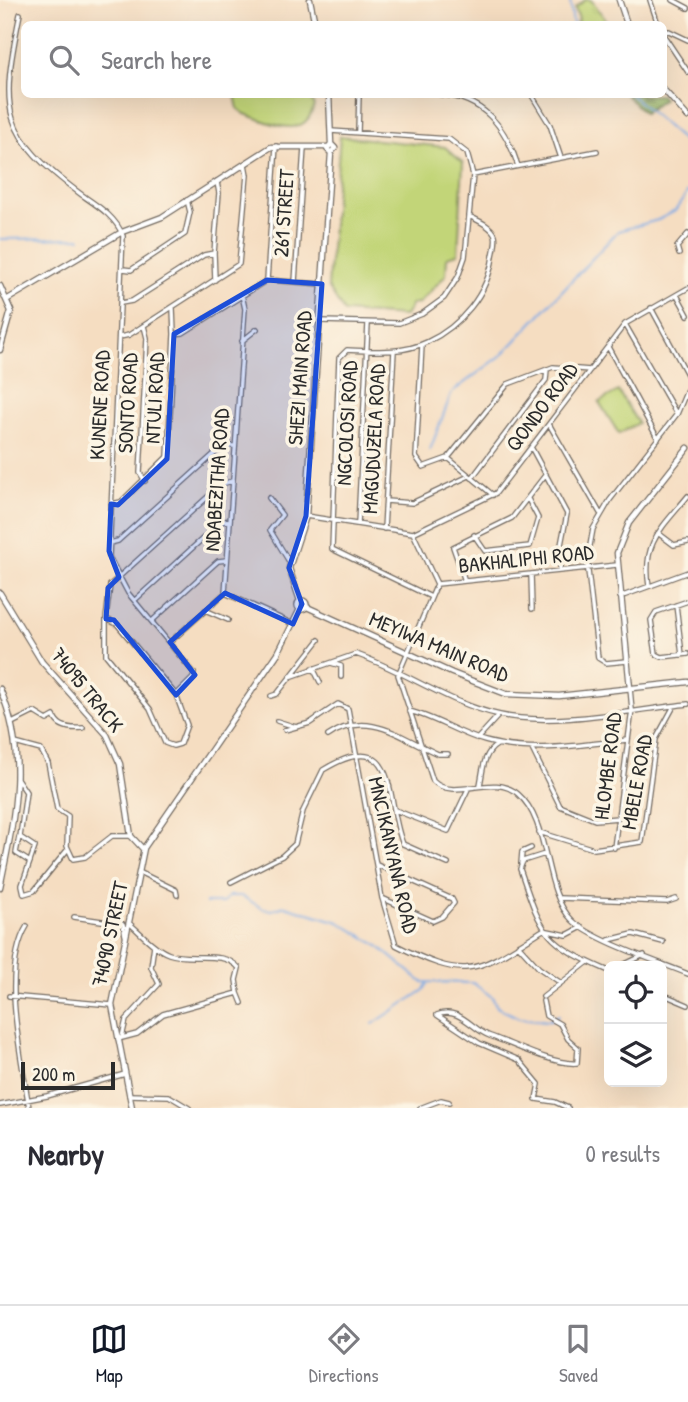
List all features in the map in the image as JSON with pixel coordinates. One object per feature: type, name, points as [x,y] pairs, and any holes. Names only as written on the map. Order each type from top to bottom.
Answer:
[{"type":"street","points":[[310,0],[314,21]]},
{"type":"street","points":[[620,0],[626,21]]},
{"type":"street","points":[[650,0],[658,21]]},
{"type":"street","points":[[673,0],[688,8]]},
{"type":"street","points":[[20,14],[7,86],[15,128],[37,160],[102,209],[122,232]]},
{"type":"street","points":[[667,33],[673,32],[688,40]]},
{"type":"street","points":[[667,40],[688,72]]},
{"type":"street","points":[[667,94],[688,117]]},
{"type":"street","name":"SHEZI MAIN ROAD","points":[[290,563],[306,516],[321,321],[331,131],[329,98]]},
{"type":"street","points":[[358,132],[359,98]]},
{"type":"street","points":[[464,98],[481,107],[500,125],[518,167]]},
{"type":"street","points":[[533,98],[550,125],[561,158]]},
{"type":"street","points":[[321,321],[399,323],[414,318],[444,298],[463,265],[473,175],[467,153],[449,139],[331,131]]},
{"type":"street","points":[[8,299],[122,232],[154,220],[276,145],[329,148]]},
{"type":"street","points":[[267,280],[276,145]]},
{"type":"street","name":"261 STREET","points":[[295,282],[304,146]]},
{"type":"street","points":[[473,175],[597,151]]},
{"type":"street","points":[[120,337],[129,335],[173,308],[240,262],[247,172],[245,164]]},
{"type":"street","points":[[215,280],[214,253],[219,193],[216,182]]},
{"type":"street","points":[[123,269],[131,270],[185,234],[190,212],[187,200]]},
{"type":"street","points":[[431,597],[335,553],[330,543],[340,356],[347,350],[394,351],[422,345],[460,320],[476,301],[488,277],[495,235],[492,229],[469,216]]},
{"type":"street","name":"KUNENE ROAD","points":[[122,232],[123,269],[109,557],[135,600],[195,675],[176,695]]},
{"type":"street","points":[[679,254],[677,247],[688,234]]},
{"type":"street","points":[[121,303],[132,301],[204,255],[214,253]]},
{"type":"street","points":[[174,334],[183,333],[267,280],[323,284]]},
{"type":"street","points":[[0,286],[8,299],[11,317],[0,349]]},
{"type":"street","name":"QONDO ROAD","points":[[413,533],[493,495],[625,324],[688,288]]},
{"type":"street","name":"NDABEZITHA ROAD","points":[[225,593],[245,304],[242,295]]},
{"type":"street","points":[[677,295],[688,315]]},
{"type":"street","name":"NTULI ROAD","points":[[111,504],[119,503],[168,457],[173,308]]},
{"type":"street","points":[[651,308],[688,376]]},
{"type":"street","name":"NGCOLOSI ROAD","points":[[358,524],[368,324]]},
{"type":"street","points":[[625,324],[677,414]]},
{"type":"street","name":"SONTO ROAD","points":[[144,326],[147,338],[140,473],[145,481]]},
{"type":"street","points":[[242,341],[257,329]]},
{"type":"street","points":[[422,345],[416,460],[425,467],[448,458],[506,386],[547,369],[562,366],[590,370]]},
{"type":"street","points":[[608,347],[658,439]]},
{"type":"street","name":"MAGUDUZELA ROAD","points":[[384,528],[394,351]]},
{"type":"street","points":[[386,501],[412,503],[471,477],[546,380],[547,369]]},
{"type":"street","points":[[627,661],[606,663],[597,658],[587,568],[591,536],[600,514],[677,414],[688,388]]},
{"type":"street","points":[[550,424],[600,514]]},
{"type":"street","points":[[110,542],[118,541],[223,446],[235,446]]},
{"type":"street","points":[[531,447],[567,517],[560,550],[561,571]]},
{"type":"street","points":[[630,688],[617,565],[621,540],[629,523],[688,448]]},
{"type":"street","points":[[448,458],[493,495]]},
{"type":"street","points":[[466,581],[452,549],[512,517],[546,474]]},
{"type":"street","points":[[106,620],[117,624],[176,695],[187,731],[180,744],[173,746],[165,743],[150,709],[107,657],[106,620],[108,588],[222,484],[232,481]]},
{"type":"street","points":[[649,586],[647,555],[658,533],[688,496]]},
{"type":"street","points":[[15,743],[41,750],[48,763],[54,800],[58,810],[68,816],[68,849],[73,859],[79,860],[111,837],[131,836],[144,850],[278,653],[300,609],[300,601],[289,572],[290,563],[270,530],[282,515],[269,498]]},
{"type":"street","points":[[474,535],[485,551],[530,546],[538,518],[527,498]]},
{"type":"street","points":[[306,516],[413,533]]},
{"type":"street","points":[[135,600],[219,523],[230,520]]},
{"type":"street","name":"BAKHALIPHI ROAD","points":[[413,533],[437,584],[617,565]]},
{"type":"street","points":[[658,533],[674,545],[688,542]]},
{"type":"street","points":[[152,621],[218,561],[227,560]]},
{"type":"street","points":[[620,597],[688,572]]},
{"type":"street","points":[[531,574],[529,602],[532,609]]},
{"type":"street","points":[[437,584],[398,672],[434,783],[446,788],[506,786],[520,795],[530,807],[560,898],[569,917],[582,927],[609,940],[688,974]]},
{"type":"street","name":"74095 TRACK","points":[[0,593],[42,662],[107,735],[120,764],[131,836]]},
{"type":"street","points":[[170,642],[225,593],[293,624]]},
{"type":"street","points":[[300,601],[304,601],[307,607],[300,609]]},
{"type":"street","points":[[688,601],[653,614],[651,620],[656,654],[662,657],[688,654]]},
{"type":"street","points":[[676,605],[682,655]]},
{"type":"street","name":"MEYIWA MAIN ROAD","points":[[307,607],[506,694],[559,696],[688,682]]},
{"type":"street","points":[[205,610],[228,620]]},
{"type":"street","points":[[271,696],[277,694],[318,640]]},
{"type":"street","points":[[290,677],[356,654],[499,715],[546,719],[688,704]]},
{"type":"street","points":[[329,662],[341,666],[341,677]]},
{"type":"street","points":[[313,668],[320,682]]},
{"type":"street","name":"HLOMBE ROAD","points":[[614,848],[632,710],[630,688]]},
{"type":"street","points":[[0,887],[16,806],[18,780],[12,723],[1,692]]},
{"type":"street","points":[[231,882],[290,849],[299,835],[303,811],[323,770],[356,757],[348,709],[340,704],[310,723],[285,730]]},
{"type":"street","name":"MBELE ROAD","points":[[538,832],[594,849],[636,845],[643,840],[656,739],[674,706]]},
{"type":"street","points":[[409,711],[498,744],[531,748],[627,740]]},
{"type":"street","points":[[12,723],[34,712],[47,720],[54,716],[58,724],[71,729],[83,728]]},
{"type":"street","points":[[477,738],[499,715]]},
{"type":"street","points":[[277,722],[298,727]]},
{"type":"street","points":[[328,736],[352,724],[371,724],[438,754],[448,754]]},
{"type":"street","points":[[480,785],[485,758],[490,749],[498,744]]},
{"type":"street","points":[[531,748],[560,806],[595,820],[618,818]]},
{"type":"street","name":"MNCIKANYANA ROAD","points":[[448,864],[403,844],[385,768],[369,758],[356,757],[382,898],[396,945],[448,969],[483,966],[543,929]]},
{"type":"street","points":[[18,780],[26,792],[16,853],[30,862]]},
{"type":"street","points":[[396,810],[448,831],[469,786]]},
{"type":"street","points":[[20,837],[35,846],[22,888],[25,895],[38,887],[68,849]]},
{"type":"street","points":[[531,848],[522,852],[520,866],[543,929],[559,947],[604,969]]},
{"type":"street","name":"74090 STREET","points":[[132,1108],[112,1005],[144,850]]},
{"type":"street","points":[[520,866],[545,853]]},
{"type":"street","points":[[377,865],[452,899],[454,903],[442,917],[433,921],[382,898]]},
{"type":"street","points":[[139,872],[145,878],[176,890],[177,895]]},
{"type":"street","points":[[560,898],[667,902],[676,900]]},
{"type":"street","points":[[74,917],[123,924],[125,937]]},
{"type":"street","points":[[129,923],[155,945],[176,956],[206,957],[234,964],[239,968],[236,980],[242,1003]]},
{"type":"street","points":[[27,926],[14,951],[9,996],[29,1108]]},
{"type":"street","points":[[543,929],[564,935],[582,927]]},
{"type":"street","points":[[609,940],[634,934],[663,943]]},
{"type":"street","points":[[120,1038],[126,1020],[159,984],[151,967],[155,945]]},
{"type":"street","points":[[518,945],[538,968],[561,983]]},
{"type":"street","points":[[632,961],[645,955]]},
{"type":"street","points":[[568,1108],[555,1101],[536,1099],[539,1084],[522,1062],[479,1043],[437,1015],[452,1014],[471,1021],[489,1036],[559,1062],[577,1063],[578,1048],[568,1039],[560,1024],[549,1019],[543,999],[588,962]]},
{"type":"street","points":[[120,1038],[136,1034],[163,1014],[238,993]]},
{"type":"street","points":[[9,996],[112,1005]]},
{"type":"street","points":[[667,996],[688,1005]]},
{"type":"street","points":[[0,1105],[125,1074]]},
{"type":"street","points":[[130,1095],[169,1096],[189,1108]]},
{"type":"street","points":[[420,1108],[441,1100],[449,1102]]},
{"type":"highlighted area","points":[[267,280],[322,284],[306,516],[289,568],[302,604],[293,624],[225,593],[170,642],[195,675],[176,695],[114,620],[106,619],[108,588],[119,577],[109,551],[111,504],[118,505],[167,459],[174,334]]},
{"type":"green space","points":[[585,0],[591,0],[607,21],[578,21],[575,8]]},
{"type":"green space","points":[[236,98],[309,98],[314,105],[303,124],[295,127],[275,125],[238,109]]},
{"type":"green space","points":[[629,98],[662,98],[663,99],[644,113]]},
{"type":"green space","points":[[340,136],[445,147],[463,163],[458,254],[447,257],[446,275],[419,303],[412,304],[405,316],[344,312],[328,287]]},
{"type":"green space","points":[[618,391],[638,423],[619,434],[599,402]]},
{"type":"waterway","points":[[570,0],[573,21]]},
{"type":"waterway","points":[[635,98],[688,145]]},
{"type":"waterway","points":[[430,450],[452,392],[502,355],[618,231],[658,220],[675,211],[688,192]]},
{"type":"waterway","points":[[0,239],[80,238]]},
{"type":"waterway","points":[[206,903],[223,903],[229,896],[241,896],[264,909],[272,910],[285,906],[339,922],[377,945],[422,982],[473,983],[492,997],[497,1007],[519,1018],[548,1021],[559,1015]]},
{"type":"waterway","points":[[373,1024],[424,990],[427,984]]}]
